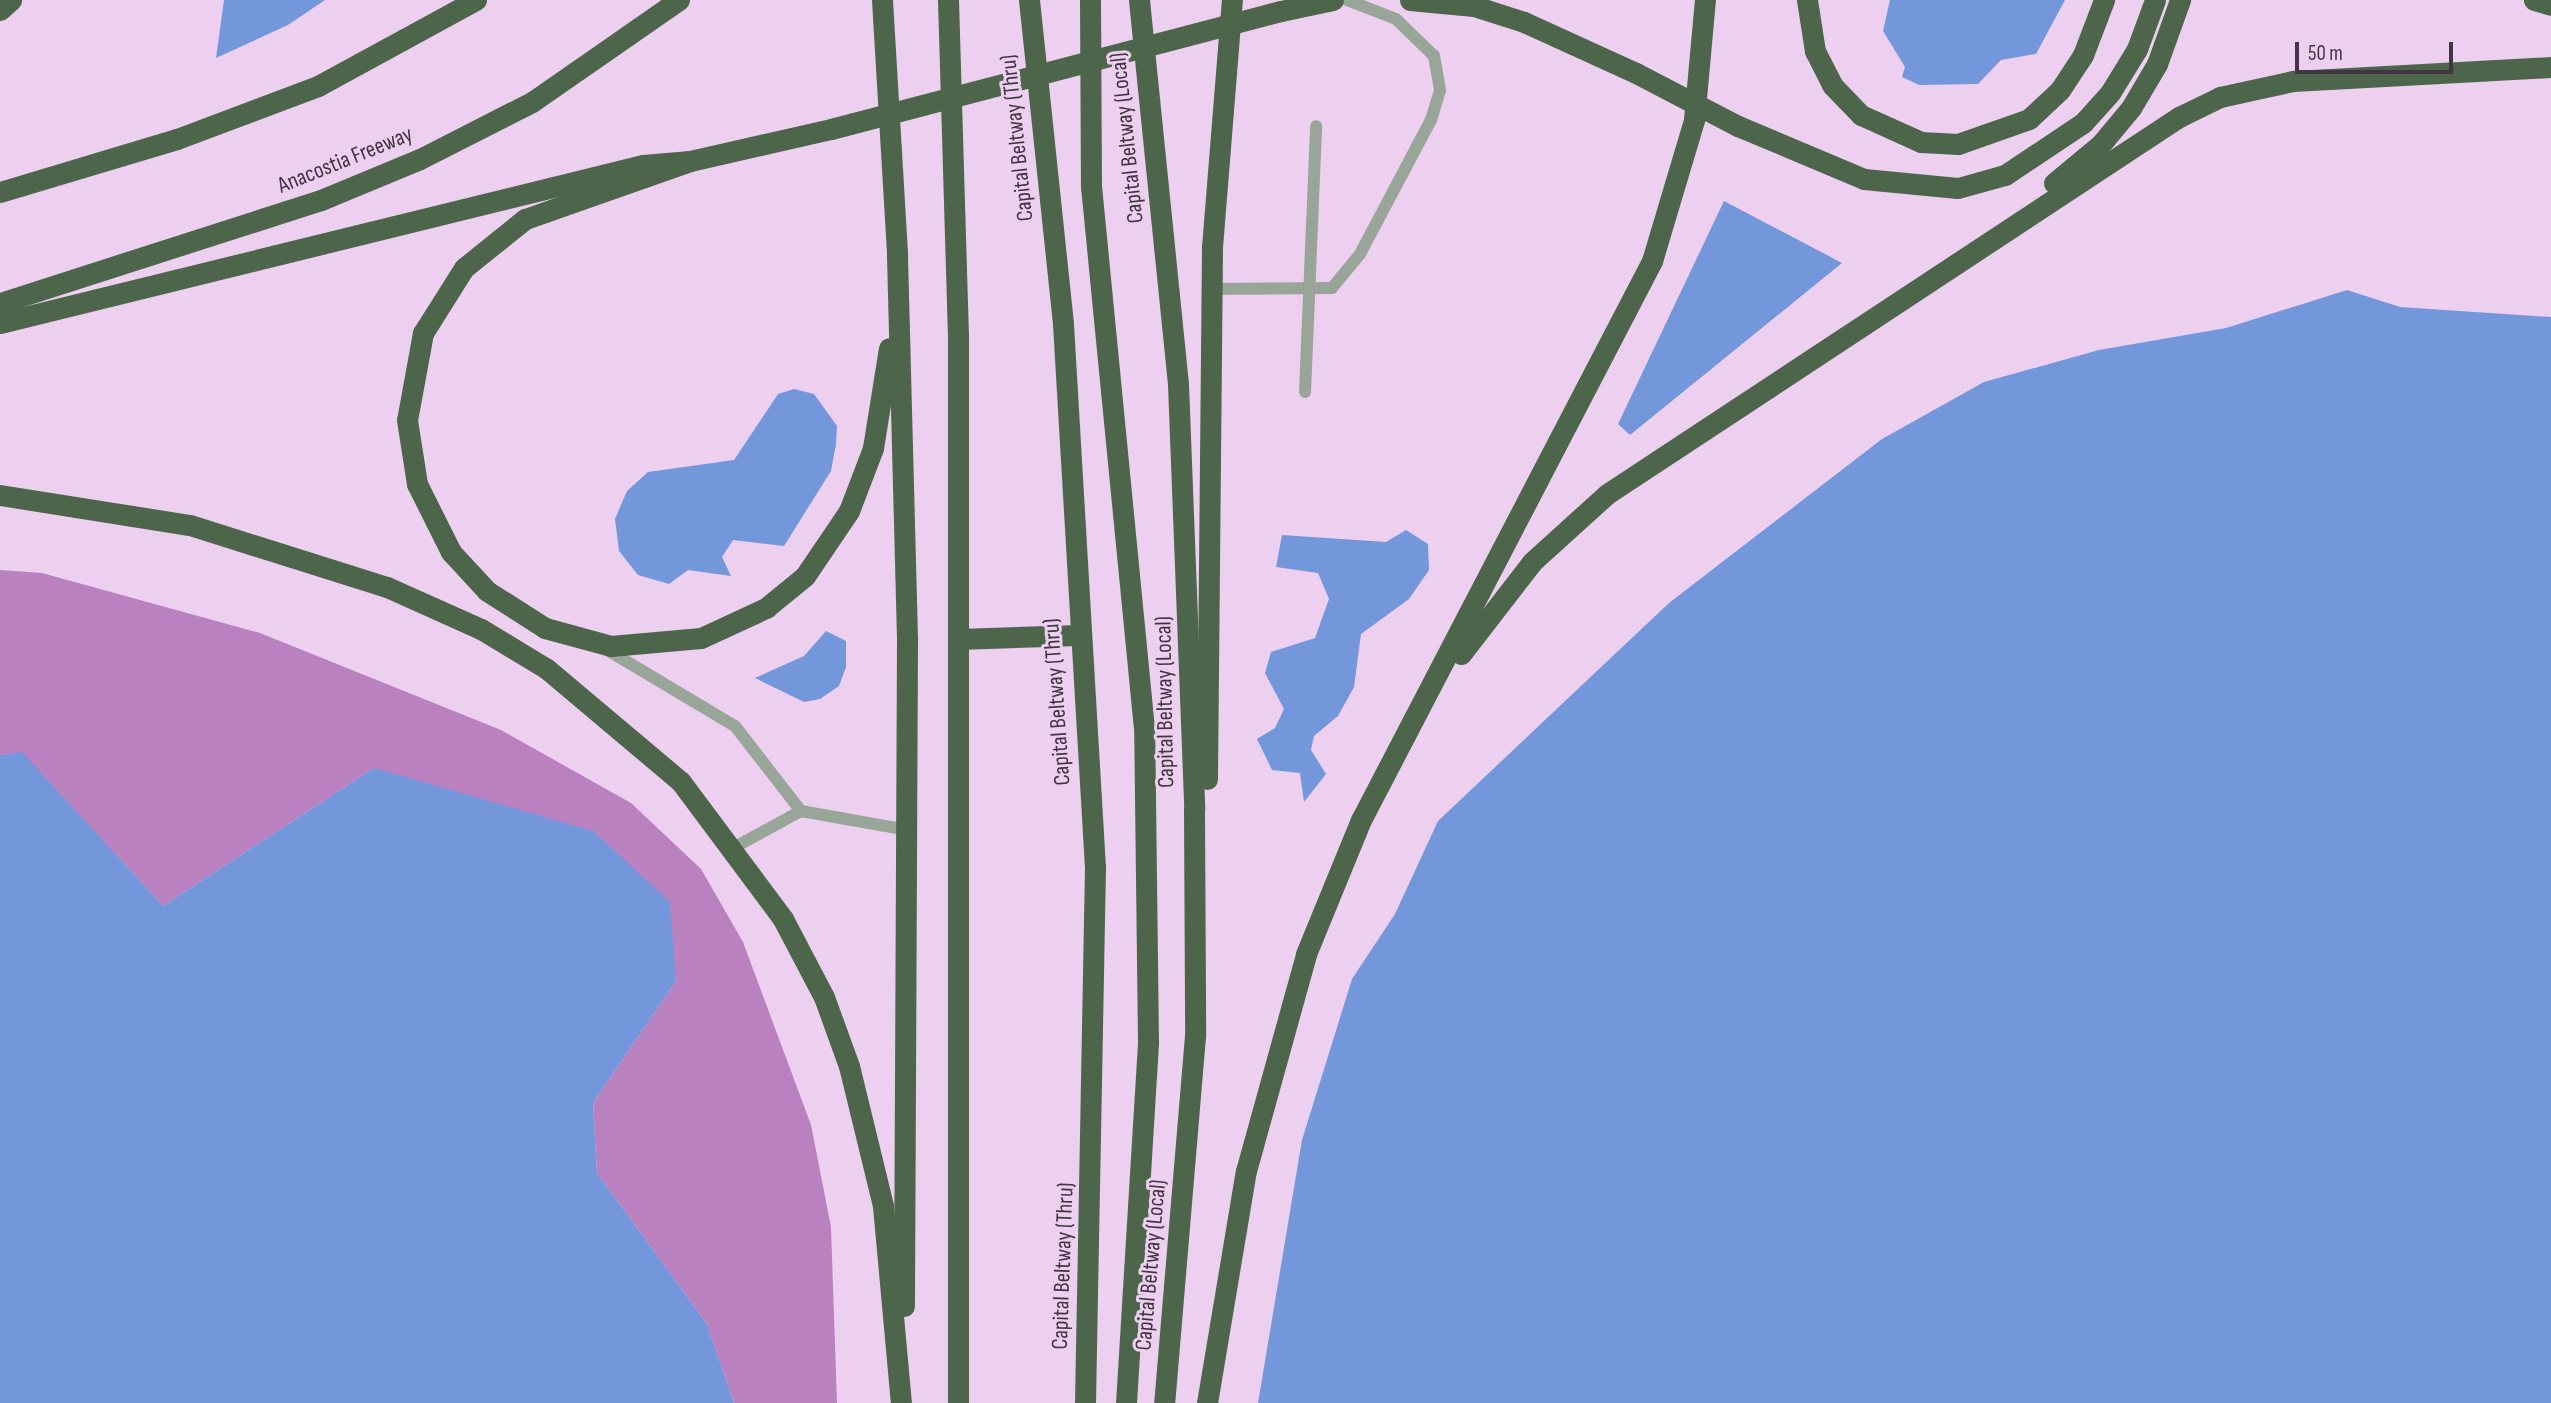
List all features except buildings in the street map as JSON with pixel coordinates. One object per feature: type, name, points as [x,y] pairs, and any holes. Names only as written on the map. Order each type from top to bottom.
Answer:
[{"type":"highway","points":[[0,10],[11,0]]},
{"type":"highway","points":[[0,192],[177,139],[318,86],[475,0]]},
{"type":"highway","name":"Anacostia Freeway","points":[[0,303],[321,200],[420,159],[532,102],[679,0]]},
{"type":"highway","points":[[882,0],[897,256],[908,830],[901,1403]]},
{"type":"highway","points":[[948,0],[958,639],[958,1403]]},
{"type":"highway","name":"Capital Beltway (Thru)","points":[[1028,0],[1063,324],[1078,635],[1095,867],[1085,1403]]},
{"type":"highway","points":[[1090,0],[1091,186],[1144,728],[1148,1042],[1126,1403]]},
{"type":"highway","name":"Capital Beltway (Local)","points":[[1139,0],[1178,384],[1190,631],[1195,1037],[1164,1403]]},
{"type":"highway","points":[[1195,1037],[1207,783],[1211,289],[1218,124],[1232,0]]},
{"type":"highway","points":[[0,323],[643,165],[690,161],[831,129],[1332,0]]},
{"type":"highway","points":[[1410,0],[1474,6],[1524,22],[1636,74],[1738,126],[1864,179],[1958,188],[2005,175],[2083,123],[2110,93],[2137,49],[2155,0]]},
{"type":"highway","points":[[1207,1403],[1246,1171],[1281,1032],[1332,885],[1652,261],[1694,120],[1705,0]]},
{"type":"highway","points":[[1807,0],[1815,51],[1832,85],[1861,115],[1921,142],[1958,144],[2029,119],[2060,90],[2083,55],[2104,0]]},
{"type":"highway","points":[[1987,238],[2101,144],[2131,107],[2157,64],[2180,0]]},
{"type":"highway","points":[[2534,0],[2551,5]]},
{"type":"highway","points":[[1409,732],[1499,600],[1567,527],[1607,494],[1987,238],[2220,97],[2293,81],[2551,67]]},
{"type":"highway","points":[[690,161],[645,180],[550,205],[503,233],[447,289],[412,372],[407,420],[412,461],[425,508],[451,552],[487,591],[528,620],[597,644],[652,647],[723,630],[786,594],[824,553],[849,511],[873,448],[897,256]]},
{"type":"highway","points":[[0,495],[190,525],[387,587],[481,629],[615,721],[681,782],[735,847],[824,997],[849,1066],[883,1206],[901,1403]]},
{"type":"highway","points":[[958,639],[1078,635]]},
{"type":"lane","points":[[1211,289],[1307,291],[1332,288],[1360,254],[1440,90],[1434,56],[1419,37],[1396,19],[1347,0]]},
{"type":"lane","points":[[1305,391],[1307,291],[1316,126]]},
{"type":"lane","points":[[597,644],[734,726],[801,811]]},
{"type":"lane","points":[[735,847],[801,811],[908,830]]},
{"type":"shaded area","points":[[0,570],[42,573],[260,633],[501,730],[631,803],[701,869],[743,942],[811,1125],[831,1227],[837,1403],[734,1403],[707,1324],[597,1173],[593,1103],[676,981],[374,768],[163,906],[22,753],[0,755]]},
{"type":"water","points":[[224,0],[325,0],[288,25],[216,58]]},
{"type":"water","points":[[1890,0],[2065,0],[2036,54],[2001,60],[1978,84],[1919,85],[1902,77],[1905,67],[1883,31]]},
{"type":"water","points":[[1724,201],[1842,263],[1630,435],[1618,424]]},
{"type":"water","points":[[2347,290],[2400,307],[2551,317],[2551,1403],[1258,1403],[1302,1140],[1352,979],[1395,914],[1438,821],[1669,603],[1882,439],[1984,382],[2099,350],[2226,328]]},
{"type":"water","points":[[794,389],[814,394],[837,426],[836,444],[831,471],[784,546],[733,540],[722,557],[731,576],[688,570],[669,584],[638,575],[619,551],[615,519],[627,491],[648,472],[734,460],[778,394]]},
{"type":"water","points":[[1406,530],[1428,544],[1429,570],[1409,599],[1361,634],[1354,687],[1338,716],[1314,736],[1311,750],[1326,774],[1304,802],[1300,773],[1272,770],[1257,739],[1275,728],[1284,709],[1265,673],[1271,652],[1315,638],[1329,599],[1318,573],[1276,567],[1282,535],[1386,542]]},
{"type":"water","points":[[826,631],[846,641],[846,667],[839,686],[820,699],[804,702],[755,678],[804,656]]},
{"type":"water","points":[[22,752],[163,906],[374,768],[593,831],[670,902],[676,981],[593,1103],[597,1173],[707,1324],[734,1403],[0,1403],[0,755]]}]
